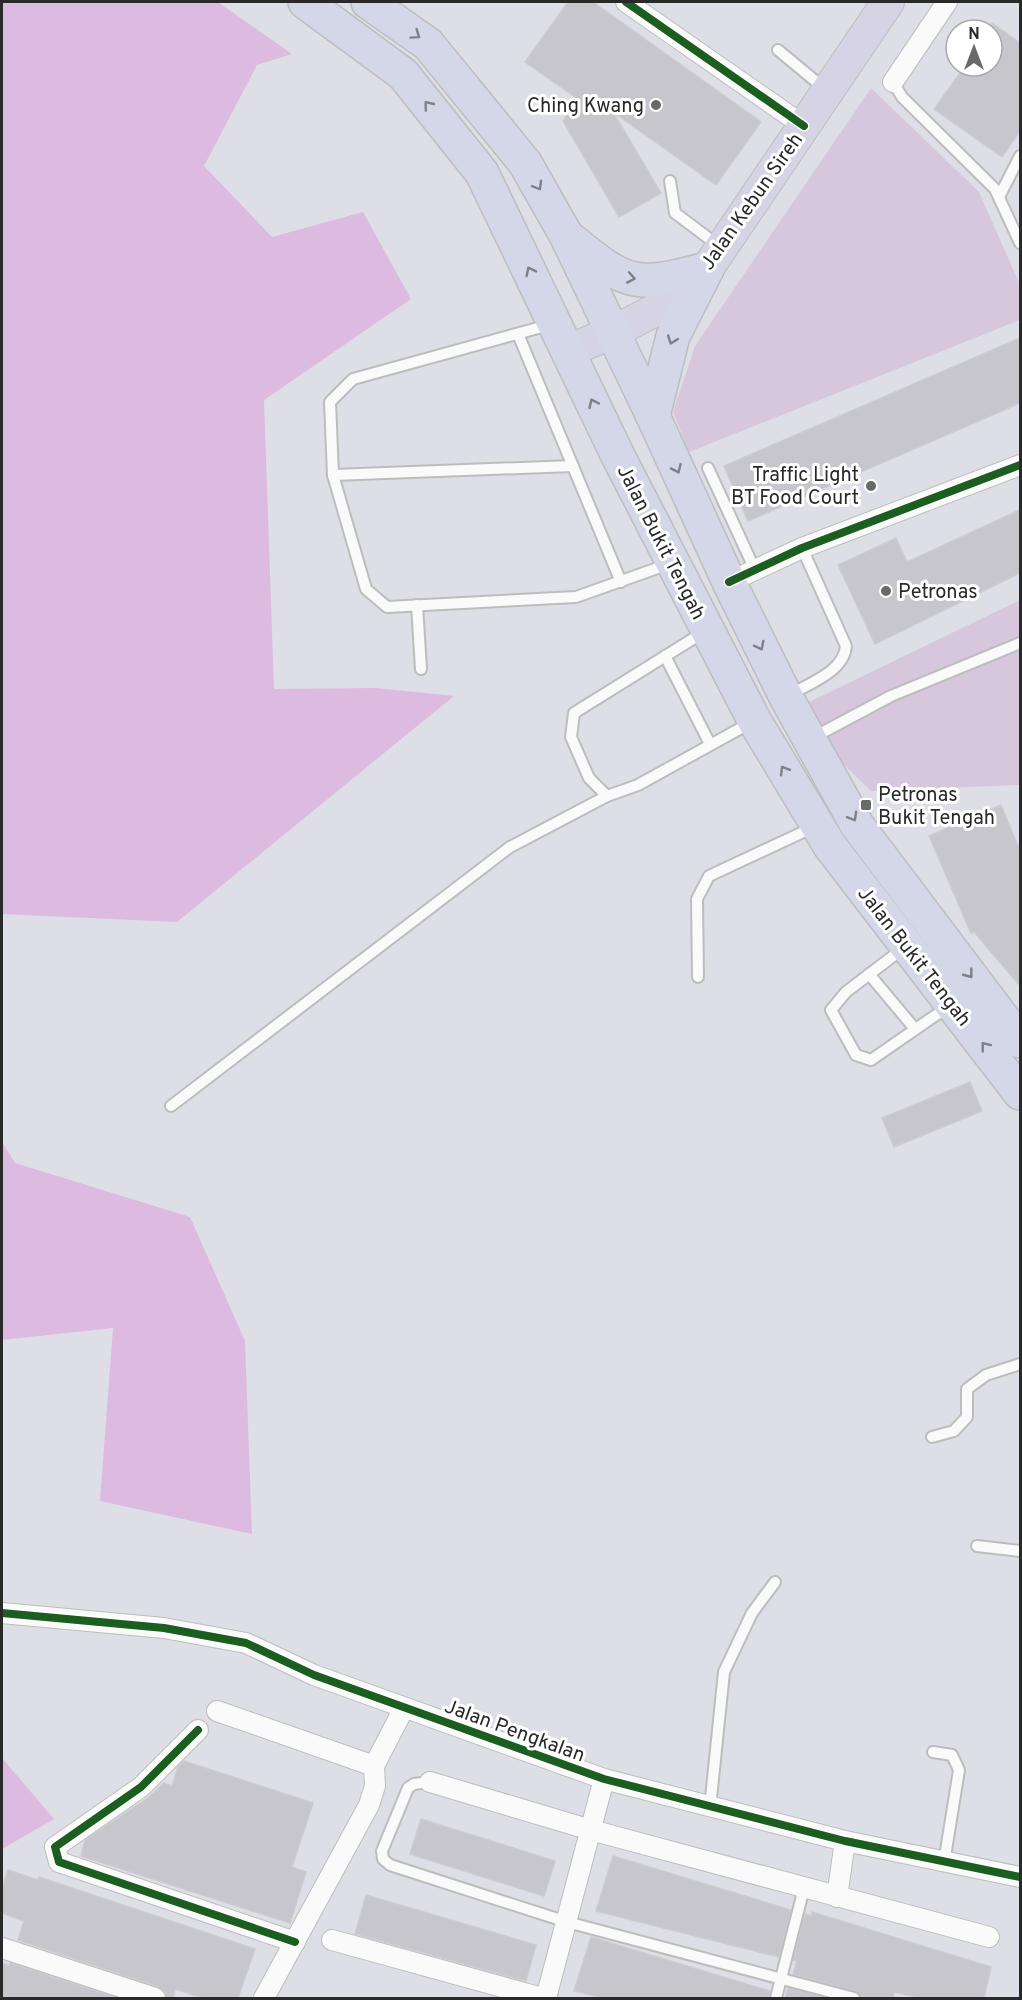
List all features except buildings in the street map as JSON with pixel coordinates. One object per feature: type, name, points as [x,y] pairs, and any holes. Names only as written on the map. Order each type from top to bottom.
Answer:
[{"type":"highway","name":"Jalan Bukit Tengah","points":[[305,2],[403,74],[482,173],[672,563],[754,720],[817,826],[1020,1093]]},
{"type":"highway","name":"Jalan Bukit Tengah","points":[[368,2],[428,44],[525,163],[566,235],[611,333],[653,416],[742,576],[786,697],[857,825],[1020,1041]]},
{"type":"highway","points":[[566,235],[608,270],[622,277],[639,281],[667,280],[714,258]]},
{"type":"highway","points":[[653,416],[673,336],[714,258]]},
{"type":"main road","name":"Jalan Kebun Sireh","points":[[562,337],[611,333],[663,306],[714,258],[888,2]]},
{"type":"street","points":[[626,2],[804,126]]},
{"type":"street","points":[[892,82],[947,2]]},
{"type":"street","points":[[742,576],[802,548],[1020,465]]},
{"type":"street","points":[[993,1007],[1020,1031]]},
{"type":"street","name":"Jalan Pengkalan","points":[[2,1613],[164,1628],[246,1643],[314,1675],[604,1779],[845,1841],[1020,1877]]},
{"type":"street","points":[[264,1998],[369,1805],[375,1786],[374,1766],[404,1708]]},
{"type":"street","points":[[217,1711],[374,1766]]},
{"type":"street","points":[[198,1730],[141,1787],[55,1847],[59,1862],[295,1942]]},
{"type":"street","points":[[332,1940],[544,1998],[567,1922],[604,1779]]},
{"type":"street","points":[[430,1782],[591,1830],[989,1937]]},
{"type":"street","points":[[837,1897],[845,1841]]},
{"type":"street","points":[[2,1948],[155,1998]]},
{"type":"lane","points":[[778,50],[827,92]]},
{"type":"lane","points":[[892,82],[902,98],[995,189],[1020,243]]},
{"type":"lane","points":[[999,196],[1020,156]]},
{"type":"lane","points":[[670,181],[675,213],[714,258]]},
{"type":"lane","points":[[518,334],[621,582]]},
{"type":"lane","points":[[562,337],[518,334],[353,379],[330,402],[333,475],[366,589],[387,607],[576,597],[672,563]]},
{"type":"lane","points":[[333,475],[573,466]]},
{"type":"lane","points":[[708,468],[742,576]]},
{"type":"lane","points":[[786,697],[842,664],[846,654],[846,646],[802,548]]},
{"type":"lane","points":[[417,605],[421,669]]},
{"type":"lane","points":[[607,796],[589,778],[571,737],[574,713],[707,630]]},
{"type":"lane","points":[[810,740],[891,696],[1020,643]]},
{"type":"lane","points":[[664,656],[710,744]]},
{"type":"lane","points":[[171,1106],[510,847],[607,796],[638,785],[754,720]]},
{"type":"lane","points":[[698,977],[697,899],[709,876],[817,826]]},
{"type":"lane","points":[[907,945],[846,992],[831,1010],[856,1055],[871,1060],[952,1004]]},
{"type":"lane","points":[[869,974],[915,1029]]},
{"type":"lane","points":[[932,1437],[954,1431],[967,1417],[967,1389],[986,1375],[1020,1364]]},
{"type":"lane","points":[[977,1546],[1020,1551]]},
{"type":"lane","points":[[710,1808],[724,1672],[752,1613],[775,1582]]},
{"type":"lane","points":[[933,1752],[952,1755],[959,1770],[944,1863]]},
{"type":"lane","points":[[430,1782],[414,1784],[408,1788],[382,1851],[383,1859],[390,1865],[567,1922],[854,1998]]},
{"type":"lane","points":[[776,1998],[804,1888]]},
{"type":"shaded area","points":[[2,2],[218,2],[292,54],[257,65],[204,166],[272,237],[363,212],[411,299],[264,400],[274,689],[376,688],[454,696],[177,922],[2,914]]},
{"type":"shaded area","points":[[871,88],[979,192],[1020,285],[1020,320],[689,452],[673,412],[695,346]]},
{"type":"shaded area","points":[[1020,600],[1020,785],[871,791],[826,747],[805,704]]},
{"type":"shaded area","points":[[2,1142],[15,1163],[190,1217],[245,1341],[252,1534],[100,1501],[113,1328],[2,1340]]},
{"type":"shaded area","points":[[2,1758],[54,1819],[2,1849]]},
{"type":"cycle path","points":[[626,2],[804,126]]},
{"type":"cycle path","points":[[729,582],[802,548],[1020,465]]},
{"type":"cycle path","points":[[2,1613],[164,1628],[246,1643],[314,1675],[604,1779],[845,1841],[1020,1877]]},
{"type":"cycle path","points":[[198,1730],[141,1787],[55,1847],[59,1862],[295,1942]]},
{"type":"place","name":"Ching Kwang","points":[[656,105]]},
{"type":"place","name":"Traffic Light BT Food Court","points":[[871,486]]},
{"type":"place","name":"Petronas","points":[[886,591]]},
{"type":"place","name":"Petronas Bukit Tengah","points":[[866,805]]}]
